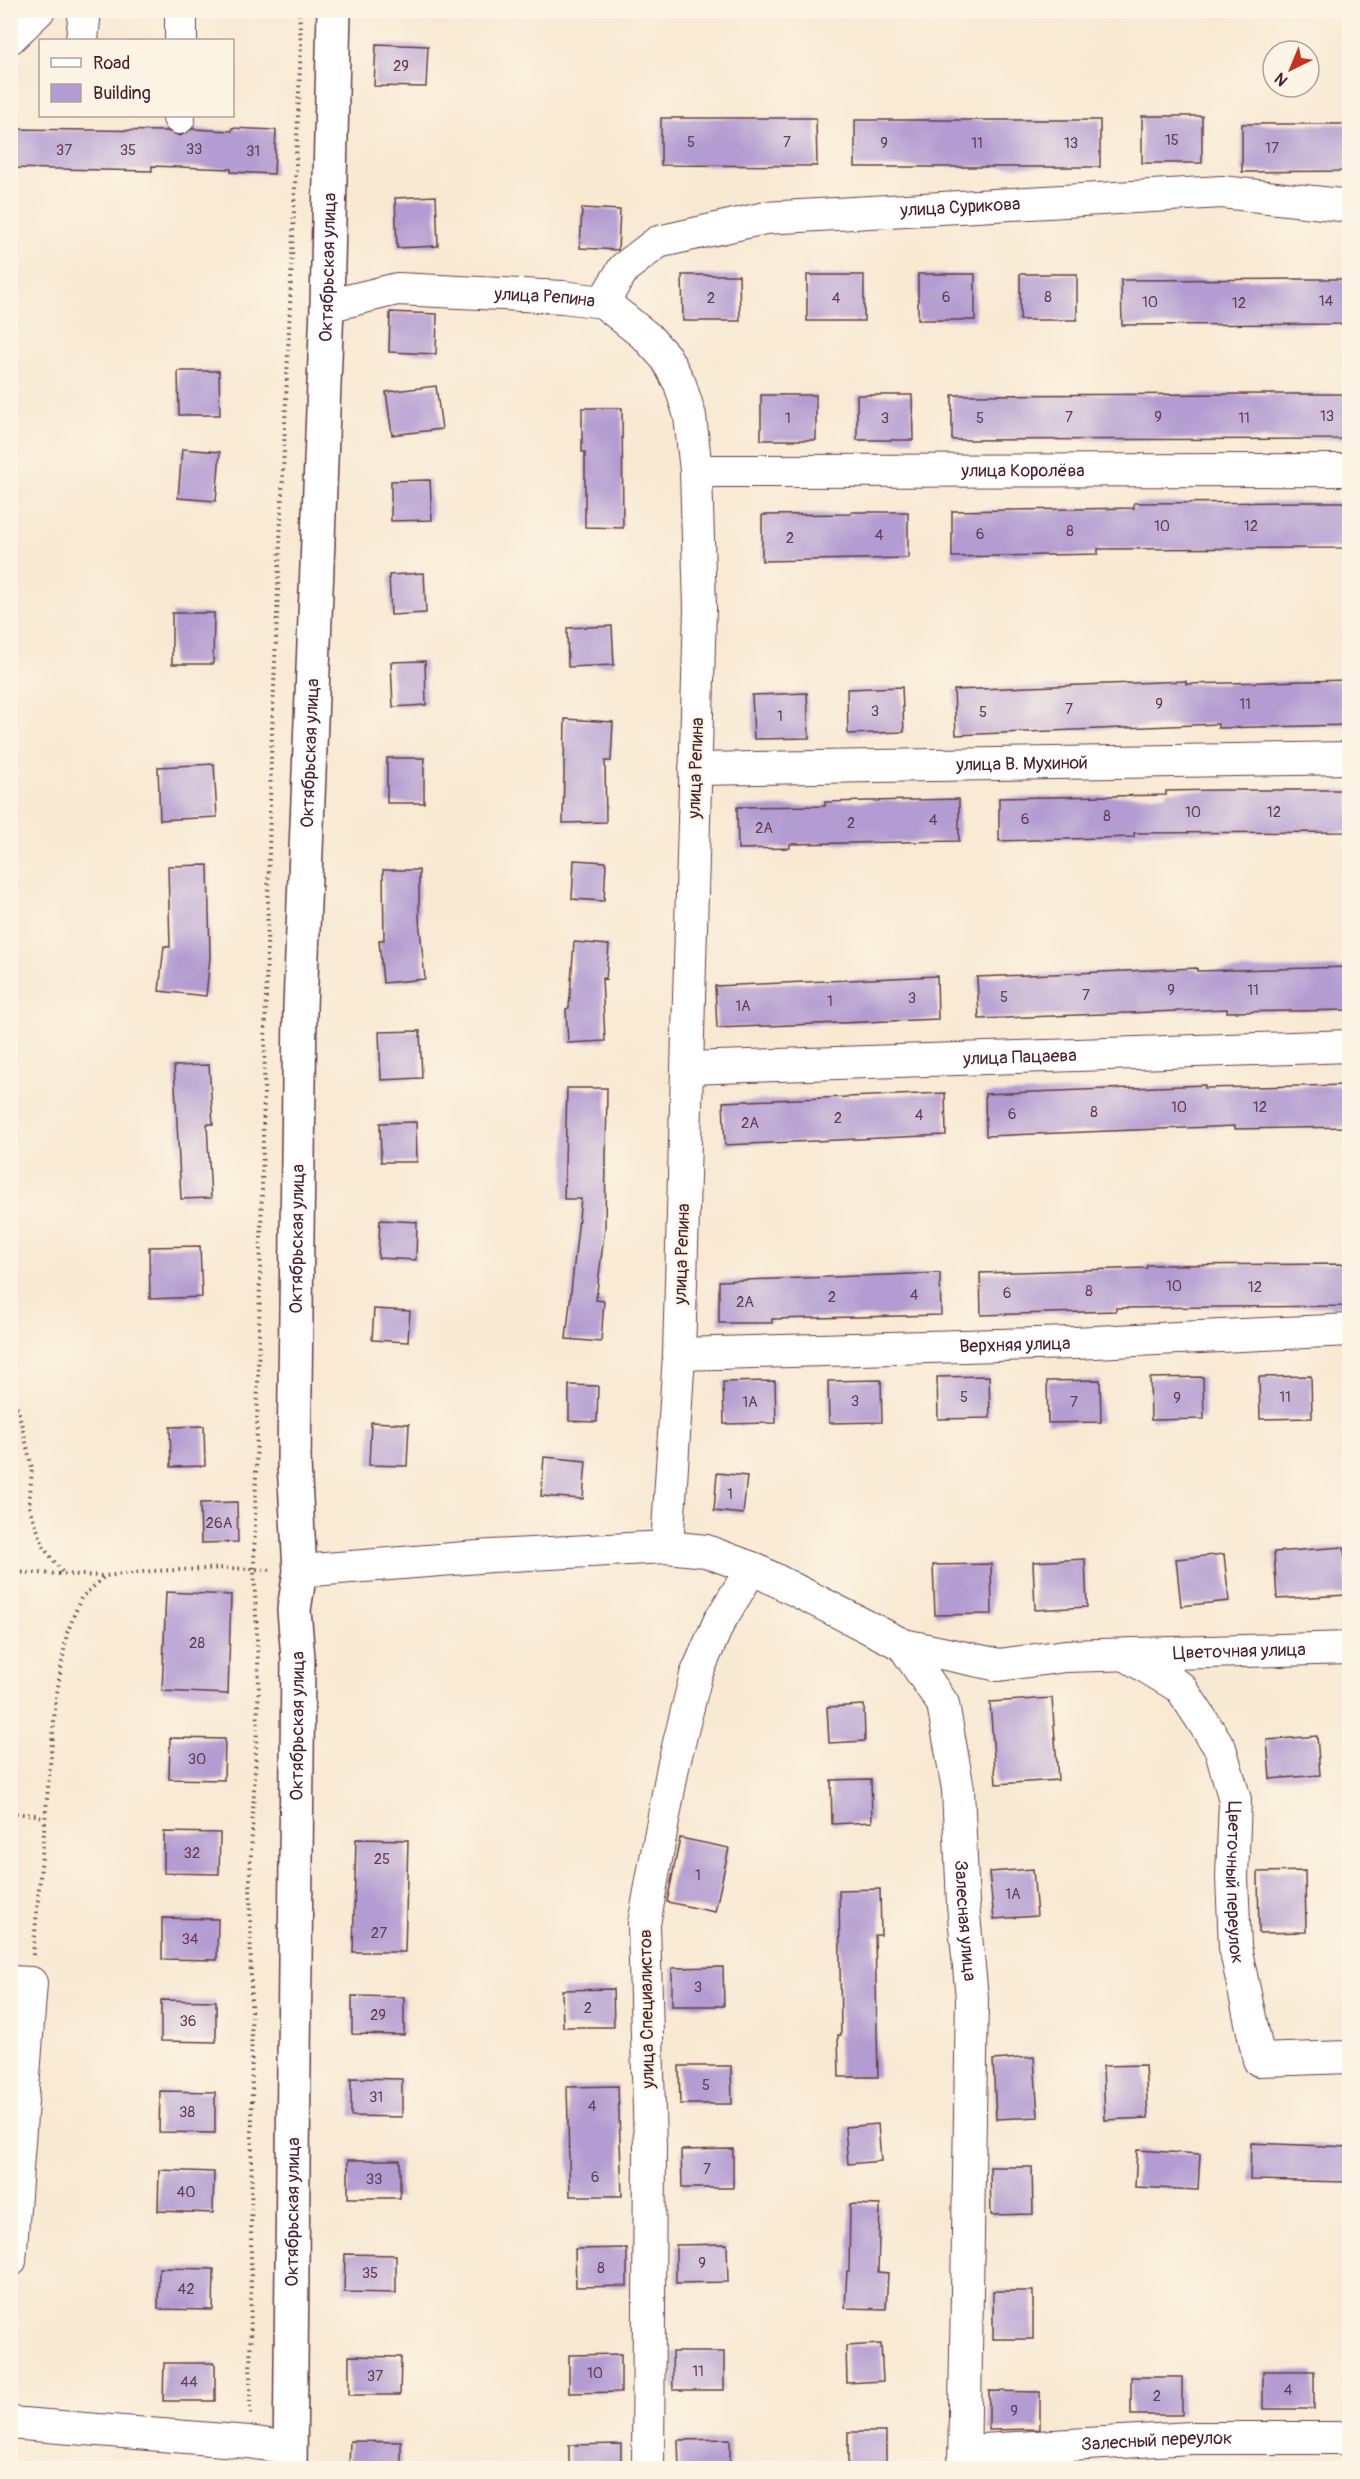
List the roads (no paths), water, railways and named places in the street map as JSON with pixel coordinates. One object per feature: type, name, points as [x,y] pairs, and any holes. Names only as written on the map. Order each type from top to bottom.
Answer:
[{"type":"main road","name":"Октябрьская улица","points":[[290,2458],[298,1658],[294,1610],[300,1571],[294,1463],[300,1007],[327,306],[334,10]]},
{"type":"street","points":[[10,38],[39,10]]},
{"type":"street","points":[[82,39],[85,10]]},
{"type":"street","points":[[181,10],[181,39]]},
{"type":"street","name":"улица Сурикова","points":[[603,302],[624,268],[658,242],[765,218],[1222,192],[1350,206]]},
{"type":"street","name":"улица Репина","points":[[327,306],[397,289],[563,297],[603,302],[647,337],[666,358],[680,384],[690,416],[696,471],[700,608],[679,1354],[667,1547]]},
{"type":"street","name":"улица Королёва","points":[[696,471],[1350,470]]},
{"type":"street","name":"улица В. Мухиной","points":[[695,769],[1350,758]]},
{"type":"street","name":"улица Пацаева","points":[[688,1068],[1350,1046]]},
{"type":"street","name":"Верхняя улица","points":[[679,1354],[1073,1343],[1350,1330]]},
{"type":"street","name":"Залесная улица","points":[[300,1571],[491,1556],[667,1547],[706,1551],[752,1568],[903,1645],[942,1704],[958,1789],[963,1905],[972,1998],[965,2460]]},
{"type":"street","name":"улица Специалистов","points":[[648,2469],[650,2147],[644,1924],[673,1767],[696,1675],[719,1622],[752,1568]]},
{"type":"street","name":"Цветочная улица","points":[[903,1645],[999,1665],[1065,1656],[1350,1648]]},
{"type":"street","name":"Цветочный переулок","points":[[1128,1656],[1181,1688],[1220,1748],[1235,1800],[1232,1877],[1235,1947],[1248,2018],[1259,2060],[1350,2057]]},
{"type":"street","points":[[10,2261],[21,1983]]},
{"type":"street","points":[[10,2423],[249,2442],[290,2458]]},
{"type":"street","name":"Залесный переулок","points":[[965,2460],[1191,2438],[1350,2438]]}]
